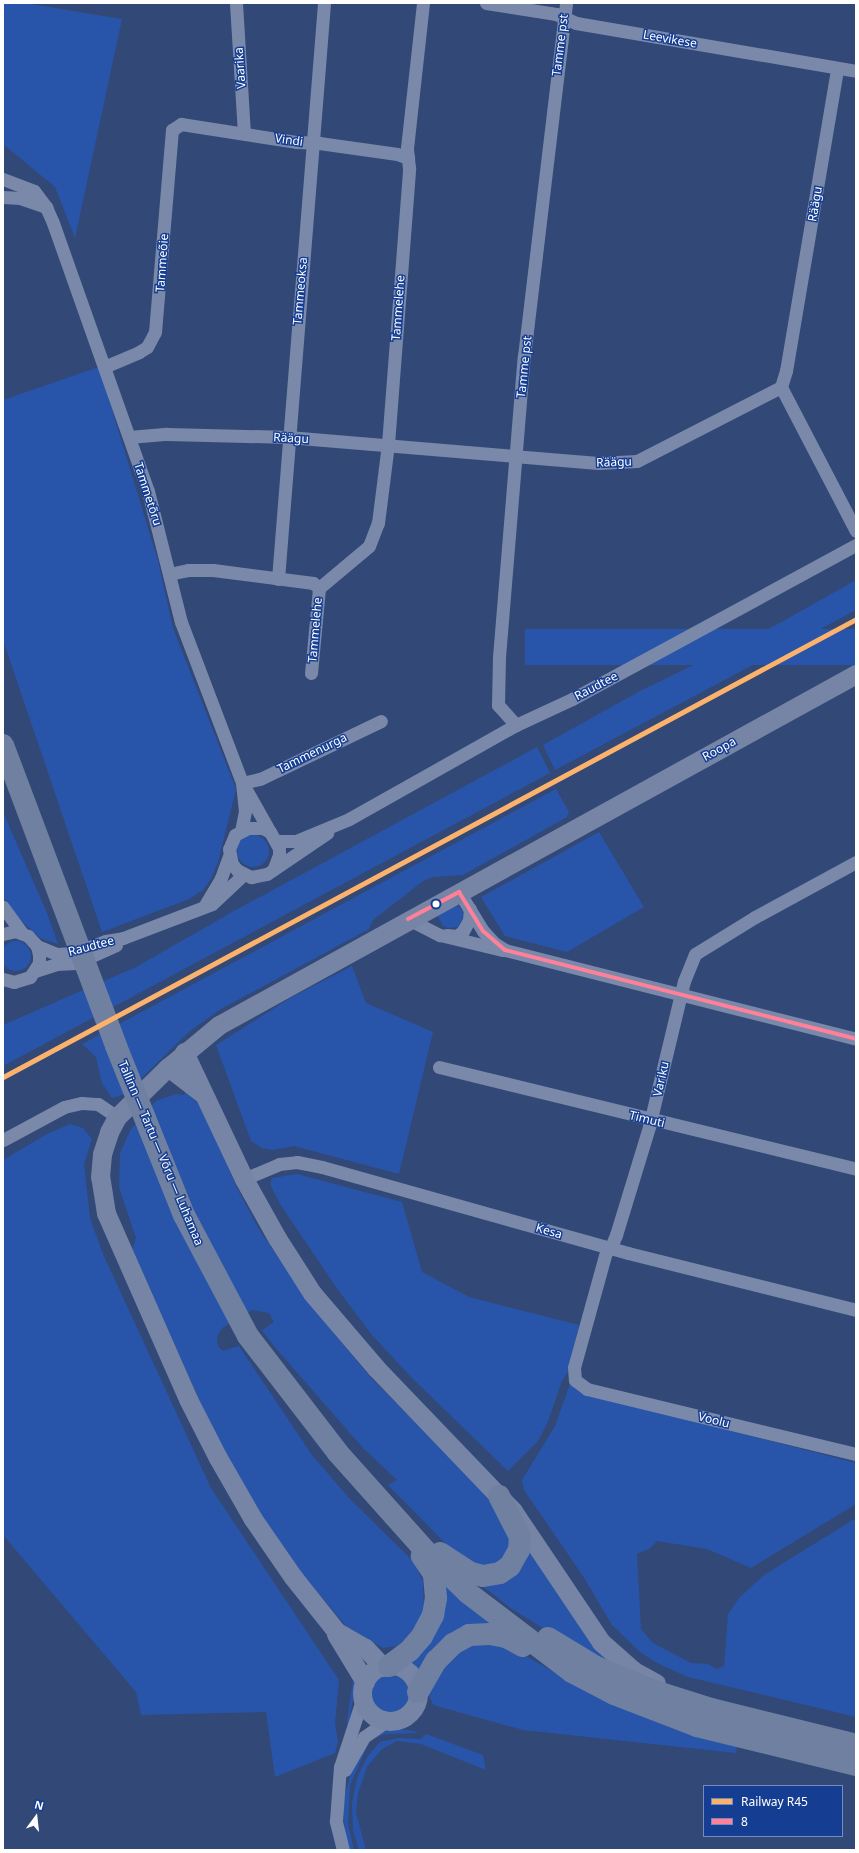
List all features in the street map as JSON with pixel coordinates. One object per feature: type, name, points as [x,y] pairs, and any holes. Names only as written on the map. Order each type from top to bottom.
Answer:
[{"type":"highway","name":"Tallinn — Tartu — Võru — Luhamaa","points":[[3,745],[116,1046],[184,1215],[248,1336],[334,1448],[430,1556],[468,1593],[572,1672],[614,1694],[697,1726],[850,1764]]},
{"type":"highway","points":[[396,1517],[447,1558],[471,1573],[491,1576],[510,1566],[519,1550],[516,1527],[499,1496]]},
{"type":"highway","name":"Tallinn — Tartu — Võru — Luhamaa","points":[[396,1517],[475,1589],[531,1628],[596,1667],[651,1690],[711,1709],[856,1745]]},
{"type":"highway","points":[[386,1666],[410,1650],[422,1636],[433,1615],[436,1598],[434,1574],[396,1517]]},
{"type":"highway","points":[[418,1692],[436,1661],[453,1644],[469,1635],[490,1634],[506,1637],[572,1672]]},
{"type":"street","name":"Vaarika","points":[[236,3],[244,132]]},
{"type":"street","name":"Tammeoksa","points":[[278,579],[288,437],[324,3]]},
{"type":"street","name":"Tammelehe","points":[[311,673],[319,588],[364,552],[374,539],[378,523],[388,444],[408,158],[423,3]]},
{"type":"street","name":"Leevikese","points":[[486,3],[564,17],[576,23],[856,70]]},
{"type":"street","name":"Tamme pst","points":[[516,725],[498,705],[515,456],[566,3]]},
{"type":"street","name":"Räägu","points":[[129,437],[167,434],[288,437],[388,444],[598,463],[637,462],[781,387],[790,348],[837,68]]},
{"type":"street","name":"Vindi","points":[[172,130],[181,124],[244,132],[296,142],[312,143],[408,158]]},
{"type":"street","name":"Tammeõie","points":[[104,367],[139,352],[146,347],[155,332],[172,130]]},
{"type":"street","name":"Tammetõru","points":[[3,179],[34,191],[46,207],[158,519],[169,574],[182,624],[242,783],[273,837]]},
{"type":"street","points":[[3,197],[20,198],[46,207]]},
{"type":"street","points":[[781,387],[856,531]]},
{"type":"street","name":"Raudtee","points":[[241,831],[255,827],[273,837],[296,841],[335,825],[516,725],[579,695],[856,545]]},
{"type":"street","name":"Tammelehe","points":[[169,574],[188,570],[213,570],[313,584],[319,588]]},
{"type":"street","name":"Roopa","points":[[117,1117],[184,1052],[219,1025],[408,919],[856,674]]},
{"type":"street","name":"Tammenurga","points":[[242,783],[260,778],[381,720]]},
{"type":"street","name":"Tammetõru","points":[[241,831],[245,812],[242,783]]},
{"type":"street","name":"Raudtee","points":[[3,907],[22,933],[33,940],[37,946],[57,954],[74,953],[106,941],[123,938],[212,904],[243,875],[260,877],[310,846],[335,825]]},
{"type":"street","points":[[204,906],[221,878],[229,856],[231,842],[241,831]]},
{"type":"street","points":[[273,837],[279,855],[274,868]]},
{"type":"street","points":[[229,856],[236,870],[243,875]]},
{"type":"street","name":"Variku","points":[[575,1380],[574,1367],[579,1343],[606,1252],[610,1249],[651,1120],[681,994],[695,954],[755,917],[856,862]]},
{"type":"street","points":[[459,892],[488,936],[505,950]]},
{"type":"street","points":[[440,935],[457,936],[463,931],[469,920],[470,909]]},
{"type":"street","points":[[408,919],[440,935],[496,950],[505,950],[856,1039]]},
{"type":"street","points":[[3,934],[22,933]]},
{"type":"street","name":"Raudtee","points":[[4,982],[22,981],[35,971],[56,964],[76,963],[114,947],[123,938]]},
{"type":"street","points":[[35,971],[39,954],[37,946]]},
{"type":"street","points":[[184,1052],[198,1077],[202,1093],[244,1179],[277,1238],[312,1293],[376,1368],[499,1496],[531,1535],[587,1621],[615,1656],[651,1681],[711,1709]]},
{"type":"street","points":[[168,1067],[202,1093]]},
{"type":"street","name":"Timuti","points":[[439,1067],[856,1169]]},
{"type":"street","points":[[3,1140],[64,1107],[82,1103],[98,1104],[117,1117],[102,1154],[100,1177],[106,1212],[188,1399],[218,1458],[253,1520],[293,1577],[336,1631],[365,1648],[386,1666],[406,1670],[416,1684],[418,1692],[415,1705],[408,1715],[400,1719],[387,1721],[364,1737],[339,1780]]},
{"type":"street","name":"Kesa","points":[[244,1179],[279,1164],[297,1162],[322,1167],[610,1249],[856,1310]]},
{"type":"street","name":"Voolu","points":[[575,1380],[587,1389],[856,1454]]},
{"type":"street","points":[[336,1631],[336,1637],[350,1654],[364,1689],[371,1713],[387,1721]]},
{"type":"street","points":[[342,1850],[336,1820],[340,1767],[364,1689],[376,1670],[386,1666]]},
{"type":"shaded area","points":[[3,3],[25,3],[122,19],[75,238],[55,187],[3,144]]},
{"type":"shaded area","points":[[99,367],[158,561],[173,628],[236,789],[218,862],[211,879],[203,890],[189,899],[102,932],[3,640],[3,400]]},
{"type":"shaded area","points":[[856,580],[856,610],[555,770],[543,745],[640,691],[778,624]]},
{"type":"shaded area","points":[[525,629],[856,629],[856,665],[525,665]]},
{"type":"shaded area","points":[[537,747],[550,773],[3,1066],[3,1025],[136,967],[234,911]]},
{"type":"shaded area","points":[[556,789],[569,812],[567,817],[463,875],[433,877],[423,881],[373,920],[369,929],[221,1009],[190,1031],[125,1094],[112,1098],[102,1083],[96,1057],[82,1044]]},
{"type":"shaded area","points":[[3,812],[47,913],[58,944],[40,938],[16,916],[3,897]]},
{"type":"shaded area","points":[[599,832],[644,907],[567,952],[505,936],[481,897]]},
{"type":"shaded area","points":[[250,835],[256,835],[266,842],[269,851],[268,857],[262,864],[256,867],[250,867],[240,860],[237,854],[237,848],[244,838]]},
{"type":"shaded area","points":[[454,903],[463,910],[464,914],[459,927],[448,928],[443,926],[436,913]]},
{"type":"shaded area","points":[[16,941],[27,945],[31,956],[27,967],[16,971],[5,967],[1,956],[5,945]]},
{"type":"shaded area","points":[[352,966],[366,1003],[433,1032],[399,1174],[294,1146],[273,1150],[262,1148],[251,1141],[216,1045],[292,997]]},
{"type":"shaded area","points":[[187,1089],[203,1111],[239,1192],[260,1231],[316,1312],[373,1380],[471,1478],[491,1502],[510,1538],[510,1547],[502,1561],[485,1568],[458,1556],[388,1485],[397,1480],[363,1448],[273,1345],[262,1330],[274,1322],[269,1313],[252,1310],[222,1328],[217,1337],[218,1346],[223,1351],[239,1346],[312,1455],[349,1498],[413,1561],[423,1581],[424,1615],[406,1639],[396,1646],[383,1648],[346,1626],[299,1570],[257,1509],[215,1435],[132,1250],[136,1238],[119,1187],[120,1153],[131,1129],[156,1101],[176,1094],[184,1095]]},
{"type":"shaded area","points":[[70,1124],[83,1128],[92,1139],[84,1164],[90,1218],[103,1254],[211,1488],[339,1680],[335,1723],[338,1741],[335,1753],[275,1777],[266,1712],[141,1715],[136,1692],[3,1535],[3,1160],[47,1134]]},
{"type":"shaded area","points":[[297,1174],[402,1202],[422,1272],[469,1297],[579,1325],[569,1370],[562,1381],[547,1424],[538,1441],[508,1471],[411,1377],[372,1335],[338,1290],[280,1204],[270,1184],[272,1178]]},
{"type":"shaded area","points":[[570,1384],[580,1392],[856,1463],[856,1504],[751,1568],[707,1549],[657,1541],[649,1549],[637,1554],[641,1629],[653,1643],[691,1663],[708,1664],[716,1669],[724,1666],[728,1614],[740,1597],[764,1575],[856,1518],[856,1717],[688,1677],[657,1663],[640,1652],[612,1625],[583,1576],[524,1490],[522,1480],[555,1426]]},
{"type":"shaded area","points":[[528,1542],[616,1666],[567,1643],[512,1609],[480,1584]]},
{"type":"shaded area","points":[[442,1579],[498,1627],[419,1674],[406,1662]]},
{"type":"shaded area","points":[[496,1643],[519,1652],[601,1699],[679,1731],[737,1747],[736,1753],[523,1730],[433,1705],[429,1695],[431,1685],[439,1671],[461,1650],[475,1645]]},
{"type":"shaded area","points":[[390,1675],[403,1681],[409,1694],[403,1707],[390,1713],[377,1707],[371,1694],[377,1681]]},
{"type":"shaded area","points":[[353,1680],[356,1682],[348,1728],[347,1721]]},
{"type":"shaded area","points":[[390,1729],[408,1730],[420,1733],[386,1734],[370,1740]]},
{"type":"shaded area","points":[[426,1734],[483,1755],[486,1770],[421,1744],[397,1741],[382,1749],[367,1767],[358,1793],[356,1813],[366,1850],[359,1850],[353,1830],[352,1803],[357,1778],[367,1757],[380,1742],[398,1738],[421,1739]]},
{"type":"shaded area","points":[[365,1744],[367,1747],[350,1785],[348,1824],[354,1850],[350,1850],[345,1833],[343,1803],[353,1764]]},
{"type":"rail line","name":"R45","points":[[3,1077],[856,619]]},
{"type":"transit line","name":"8","points":[[408,919],[459,892],[483,931],[505,950],[856,1039]]}]
